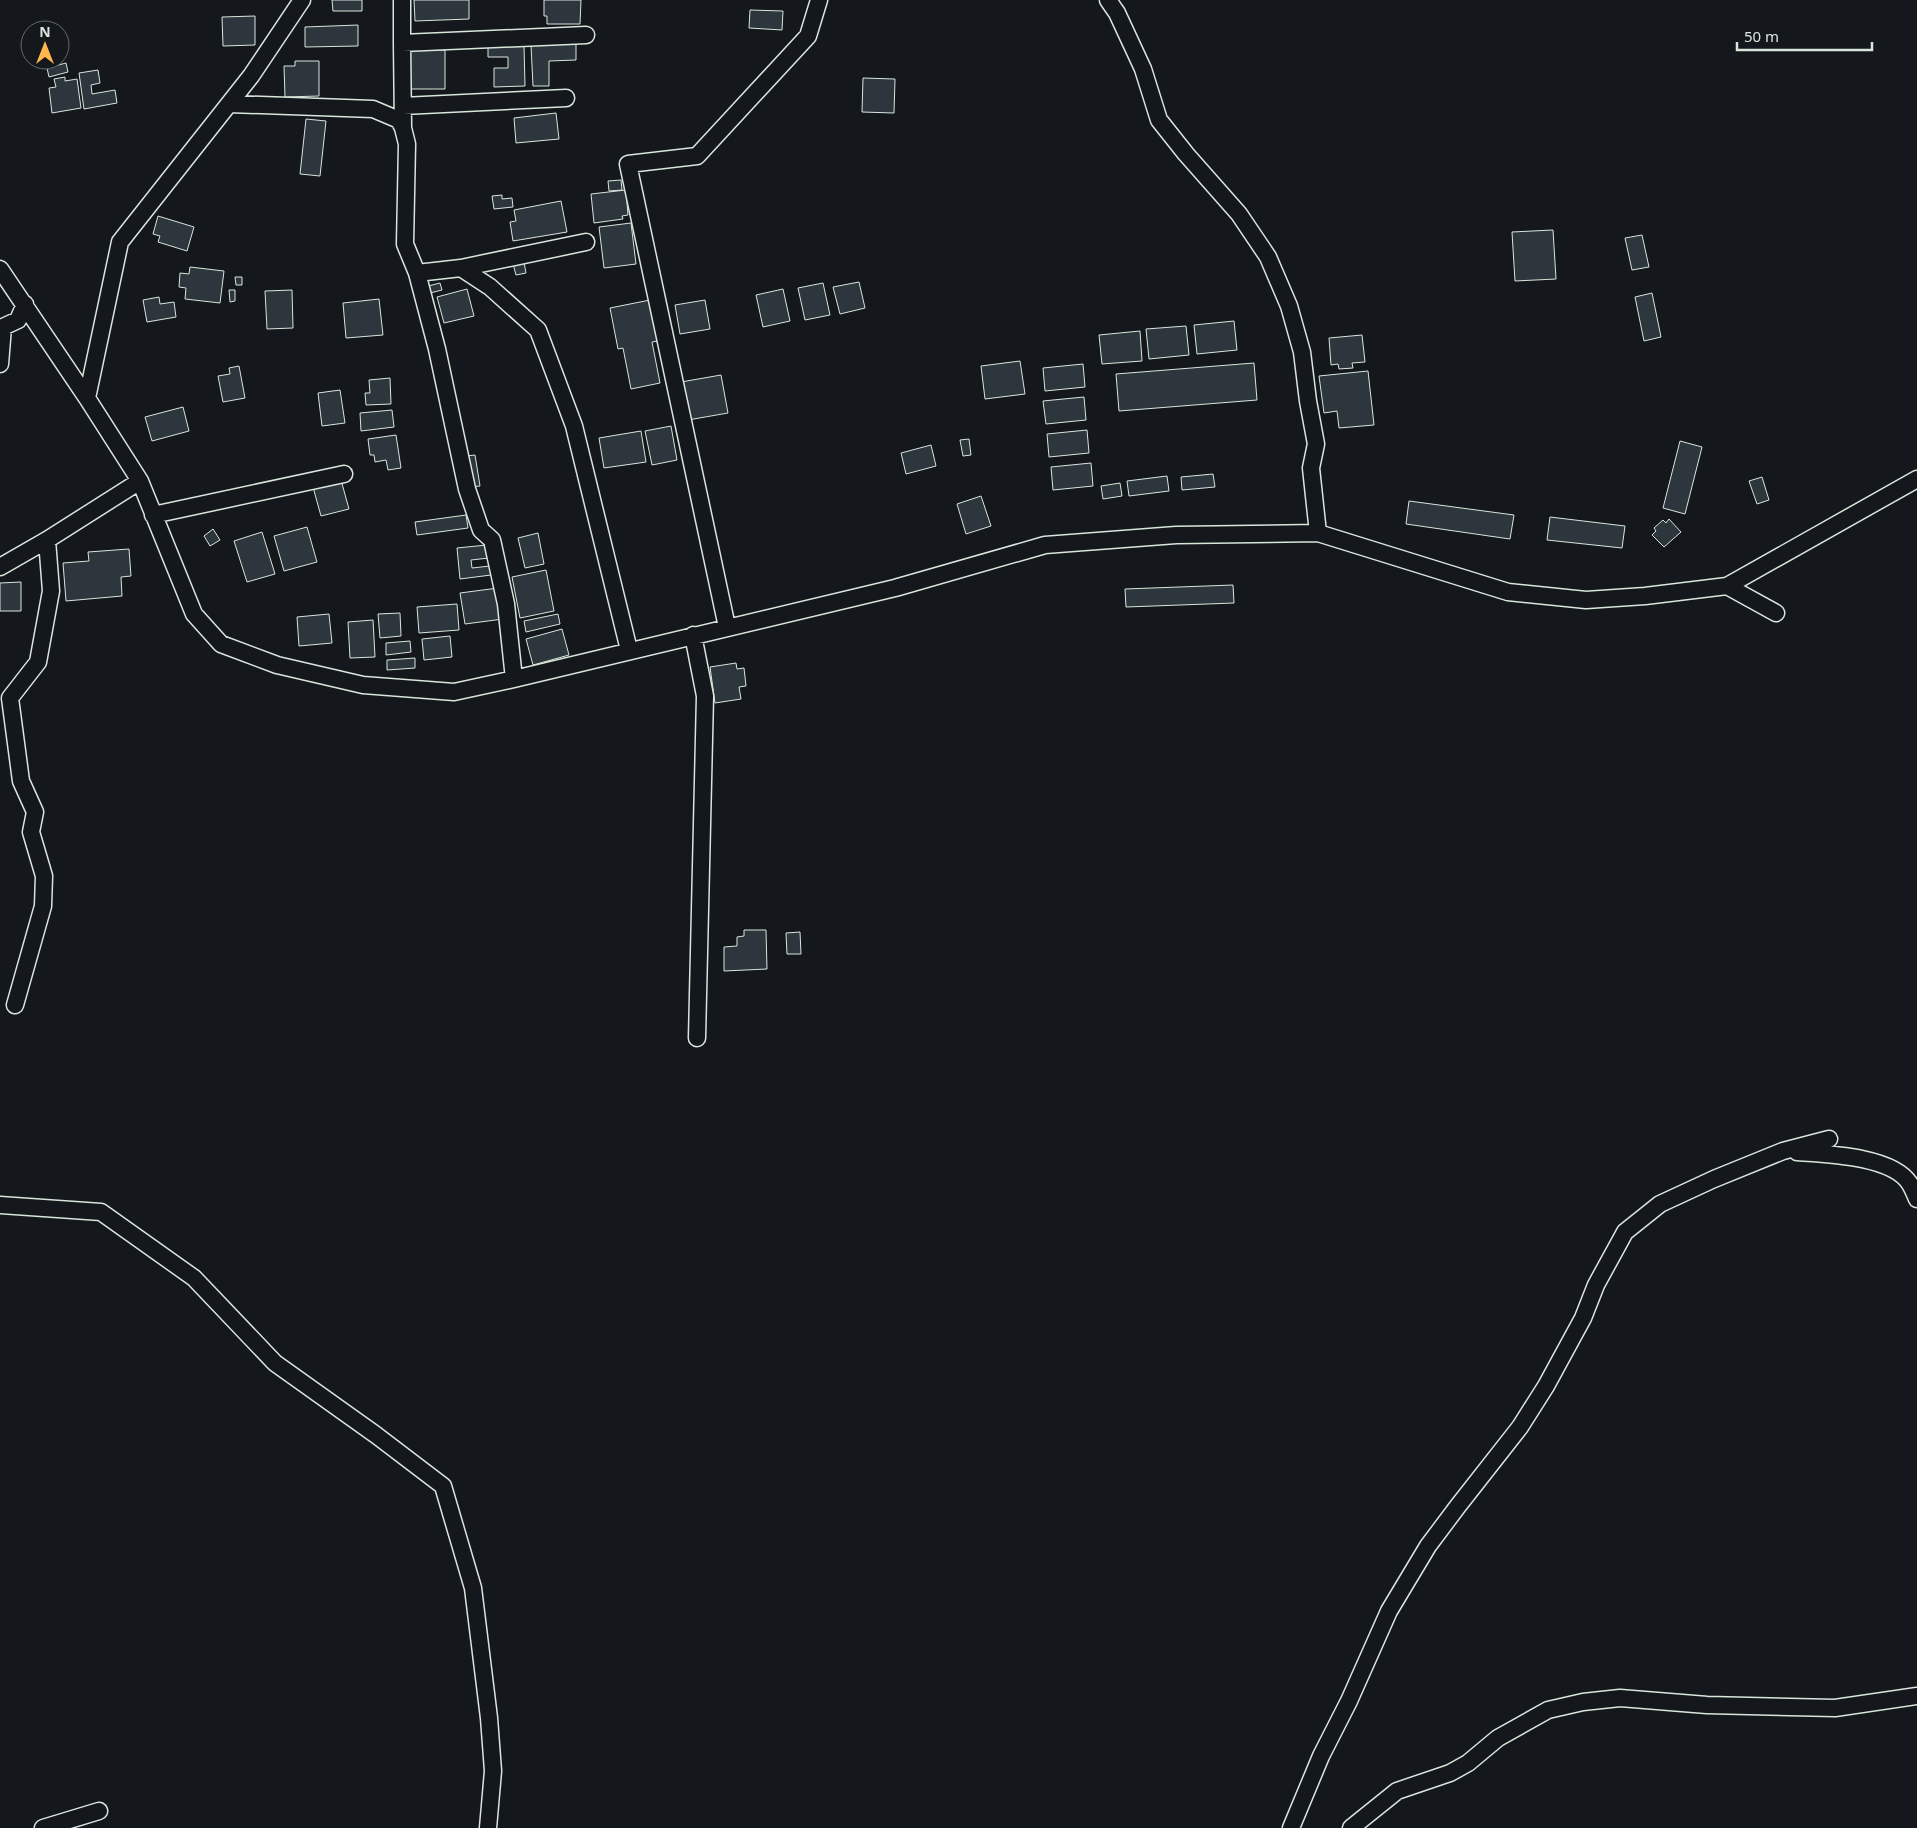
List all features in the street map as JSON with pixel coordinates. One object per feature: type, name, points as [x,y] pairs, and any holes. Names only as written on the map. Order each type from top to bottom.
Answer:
[{"type":"street","points":[[87,398],[120,242],[251,76],[302,0]]},
{"type":"street","points":[[402,0],[403,128],[407,144],[405,244],[417,273],[437,349],[467,489],[481,530],[492,540],[506,604],[514,679]]},
{"type":"street","points":[[727,627],[628,164],[697,156],[808,36],[819,0]]},
{"type":"street","points":[[1108,0],[1117,13],[1143,69],[1159,120],[1239,214],[1268,257],[1289,306],[1302,352],[1316,444],[1311,468],[1318,533]]},
{"type":"street","points":[[402,43],[586,35]]},
{"type":"street","points":[[403,106],[566,98]]},
{"type":"street","points":[[229,104],[373,109],[398,120],[403,128]]},
{"type":"street","points":[[417,273],[461,268],[586,242]]},
{"type":"street","points":[[461,268],[490,287],[538,330],[574,426],[629,650]]},
{"type":"street","points":[[0,269],[25,304],[140,481],[194,614],[221,644],[277,665],[363,685],[454,692],[895,588],[1045,545],[1176,535],[1318,533],[1508,592],[1586,600],[1645,596],[1727,586],[1917,479]]},
{"type":"street","points":[[0,364],[3,327],[18,320],[25,304]]},
{"type":"street","points":[[153,515],[344,474]]},
{"type":"street","points":[[0,566],[47,540],[140,481]]},
{"type":"street","points":[[15,1005],[42,906],[44,876],[31,832],[36,812],[20,781],[10,698],[38,662],[51,591],[47,540]]},
{"type":"street","points":[[1727,586],[1776,613]]},
{"type":"street","points":[[693,635],[705,696],[697,1038]]},
{"type":"street","points":[[1291,1828],[1321,1756],[1350,1701],[1389,1611],[1428,1546],[1520,1427],[1546,1386],[1583,1318],[1596,1284],[1625,1232],[1660,1204],[1714,1179],[1783,1152],[1829,1139]]},
{"type":"street","points":[[1783,1152],[1847,1155],[1891,1168],[1910,1183],[1917,1199]]},
{"type":"street","points":[[0,1206],[101,1212],[194,1278],[275,1363],[376,1435],[443,1486],[473,1588],[490,1726],[493,1771],[488,1828]]},
{"type":"street","points":[[1351,1828],[1397,1791],[1450,1772],[1468,1763],[1498,1738],[1548,1710],[1583,1702],[1620,1698],[1707,1705],[1835,1708],[1917,1696]]},
{"type":"street","points":[[44,1828],[99,1811]]},
{"type":"building","points":[[332,0],[362,0],[362,11],[333,11]]},
{"type":"building","points":[[414,0],[469,0],[469,19],[415,21]]},
{"type":"building","points":[[544,0],[581,0],[580,24],[547,24],[547,16],[544,16]]},
{"type":"building","points":[[750,10],[783,11],[782,30],[749,28]]},
{"type":"building","points":[[255,16],[255,45],[223,46],[222,17]]},
{"type":"building","points":[[358,25],[358,46],[305,47],[305,27]]},
{"type":"building","points":[[576,44],[576,60],[549,61],[549,86],[533,86],[531,45]]},
{"type":"building","points":[[524,46],[525,86],[494,87],[494,68],[508,68],[508,57],[488,57],[488,47]]},
{"type":"building","points":[[410,50],[445,50],[445,89],[410,89]]},
{"type":"building","points":[[295,61],[319,61],[319,96],[285,97],[284,66],[295,66]]},
{"type":"building","points":[[47,70],[68,70],[68,72],[49,77]]},
{"type":"building","points":[[98,70],[100,83],[91,85],[92,94],[115,90],[117,103],[84,109],[79,73]]},
{"type":"building","points":[[65,77],[65,81],[77,79],[81,108],[52,113],[49,88],[56,87],[54,79]]},
{"type":"building","points":[[863,78],[895,79],[894,113],[862,112]]},
{"type":"building","points":[[556,113],[559,139],[516,143],[514,118]]},
{"type":"building","points":[[306,119],[326,121],[320,176],[300,174]]},
{"type":"building","points":[[621,180],[622,190],[609,191],[608,181]]},
{"type":"building","points":[[626,190],[628,215],[622,216],[623,219],[594,223],[591,194]]},
{"type":"building","points":[[502,195],[502,199],[512,198],[513,207],[494,209],[492,196]]},
{"type":"building","points":[[561,201],[567,232],[513,241],[510,222],[516,221],[514,210]]},
{"type":"building","points":[[158,216],[194,227],[187,251],[158,242],[160,236],[153,234]]},
{"type":"building","points":[[631,223],[636,264],[604,268],[599,227]]},
{"type":"building","points":[[1553,230],[1556,279],[1515,281],[1512,232]]},
{"type":"building","points":[[1642,235],[1649,267],[1632,270],[1625,238]]},
{"type":"building","points":[[524,262],[526,273],[516,275],[513,264]]},
{"type":"building","points":[[190,267],[224,271],[220,303],[185,299],[186,288],[179,287],[180,273],[189,274]]},
{"type":"building","points":[[235,277],[242,277],[242,285],[236,285]]},
{"type":"building","points":[[859,282],[865,308],[840,314],[833,287]]},
{"type":"building","points":[[440,283],[442,290],[430,293],[428,286]]},
{"type":"building","points":[[823,283],[830,315],[805,320],[798,288]]},
{"type":"building","points":[[467,289],[474,316],[444,323],[437,297]]},
{"type":"building","points":[[783,289],[790,321],[763,327],[756,295]]},
{"type":"building","points":[[229,290],[235,290],[235,301],[230,302]]},
{"type":"building","points":[[292,290],[293,328],[267,329],[265,291]]},
{"type":"building","points":[[1652,293],[1661,337],[1644,341],[1635,297]]},
{"type":"building","points":[[159,297],[160,304],[174,302],[176,317],[147,322],[143,300]]},
{"type":"building","points":[[379,299],[383,335],[346,338],[343,303]]},
{"type":"building","points":[[650,300],[658,341],[652,342],[660,383],[631,389],[623,348],[618,349],[610,308]]},
{"type":"building","points":[[705,300],[710,329],[680,334],[675,305]]},
{"type":"building","points":[[1234,321],[1237,350],[1197,354],[1194,325]]},
{"type":"building","points":[[1186,326],[1189,355],[1149,359],[1146,329]]},
{"type":"building","points":[[1140,331],[1142,361],[1102,364],[1099,335]]},
{"type":"building","points":[[1362,335],[1365,362],[1352,363],[1353,368],[1339,369],[1338,364],[1331,365],[1329,338]]},
{"type":"building","points":[[1020,361],[1025,394],[985,399],[981,366]]},
{"type":"building","points":[[1254,363],[1257,400],[1119,411],[1116,374]]},
{"type":"building","points":[[1083,364],[1085,387],[1045,391],[1043,368]]},
{"type":"building","points":[[239,366],[245,398],[223,402],[218,376],[230,374],[229,368]]},
{"type":"building","points":[[1368,371],[1374,425],[1339,428],[1337,411],[1324,413],[1319,376]]},
{"type":"building","points":[[721,375],[728,413],[688,420],[681,382]]},
{"type":"building","points":[[390,378],[391,404],[366,405],[365,393],[370,393],[369,380]]},
{"type":"building","points":[[340,390],[345,423],[322,426],[318,393]]},
{"type":"building","points":[[1084,397],[1086,420],[1046,424],[1043,401]]},
{"type":"building","points":[[183,407],[189,431],[152,441],[145,417]]},
{"type":"building","points":[[392,410],[394,427],[361,431],[360,413]]},
{"type":"building","points":[[671,426],[677,460],[652,465],[645,431]]},
{"type":"building","points":[[1087,430],[1089,453],[1049,457],[1047,434]]},
{"type":"building","points":[[641,431],[646,462],[604,468],[599,438]]},
{"type":"building","points":[[396,435],[401,468],[388,470],[386,460],[375,462],[374,455],[370,455],[368,439]]},
{"type":"building","points":[[969,439],[971,455],[963,456],[960,440]]},
{"type":"building","points":[[1680,441],[1702,447],[1685,514],[1663,508]]},
{"type":"building","points":[[931,445],[936,466],[906,474],[901,453]]},
{"type":"building","points":[[475,455],[480,486],[471,487],[466,456]]},
{"type":"building","points":[[1091,463],[1093,486],[1053,490],[1051,467]]},
{"type":"building","points":[[1213,474],[1215,487],[1182,490],[1181,477]]},
{"type":"building","points":[[1167,476],[1169,491],[1129,496],[1127,481]]},
{"type":"building","points":[[1762,477],[1769,500],[1757,504],[1749,481]]},
{"type":"building","points":[[341,480],[349,509],[321,516],[313,487]]},
{"type":"building","points":[[1120,483],[1122,496],[1103,499],[1101,486]]},
{"type":"building","points":[[981,496],[991,526],[966,534],[957,504]]},
{"type":"building","points":[[1409,501],[1514,515],[1510,539],[1406,524]]},
{"type":"building","points":[[466,515],[468,528],[417,535],[415,522]]},
{"type":"building","points":[[1550,517],[1625,526],[1622,548],[1547,540]]},
{"type":"building","points":[[1669,519],[1681,532],[1664,547],[1652,535],[1656,531],[1654,528],[1663,520],[1666,523]]},
{"type":"building","points":[[307,527],[317,562],[284,571],[274,536]]},
{"type":"building","points":[[213,529],[220,540],[210,546],[204,536]]},
{"type":"building","points":[[262,532],[275,574],[247,582],[234,541]]},
{"type":"building","points":[[538,533],[544,564],[525,568],[518,538]]},
{"type":"building","points":[[487,545],[489,558],[471,560],[472,568],[490,566],[491,575],[460,579],[457,548]]},
{"type":"building","points":[[129,549],[131,576],[121,577],[122,596],[66,601],[63,563],[89,561],[88,552]]},
{"type":"building","points":[[546,570],[554,611],[520,618],[512,577]]},
{"type":"building","points":[[21,582],[21,611],[0,611],[0,583]]},
{"type":"building","points":[[1233,585],[1234,603],[1126,607],[1125,589]]},
{"type":"building","points":[[498,588],[503,619],[465,624],[460,593]]},
{"type":"building","points":[[457,604],[459,630],[419,633],[417,607]]},
{"type":"building","points":[[400,613],[401,636],[380,638],[378,614]]},
{"type":"building","points":[[329,614],[332,643],[299,646],[297,617]]},
{"type":"building","points":[[558,614],[560,624],[526,632],[524,621]]},
{"type":"building","points":[[373,620],[375,657],[350,658],[348,622]]},
{"type":"building","points":[[562,629],[569,655],[533,665],[526,639]]},
{"type":"building","points":[[450,636],[452,657],[424,660],[422,639]]},
{"type":"building","points":[[410,641],[411,652],[386,655],[386,643]]},
{"type":"building","points":[[415,658],[415,668],[387,670],[387,660]]},
{"type":"building","points":[[736,663],[737,669],[744,668],[746,686],[739,687],[741,699],[715,703],[710,667]]},
{"type":"building","points":[[744,930],[766,930],[767,969],[724,971],[724,947],[737,946],[737,937],[744,936]]},
{"type":"building","points":[[800,932],[801,954],[787,954],[786,933]]}]
